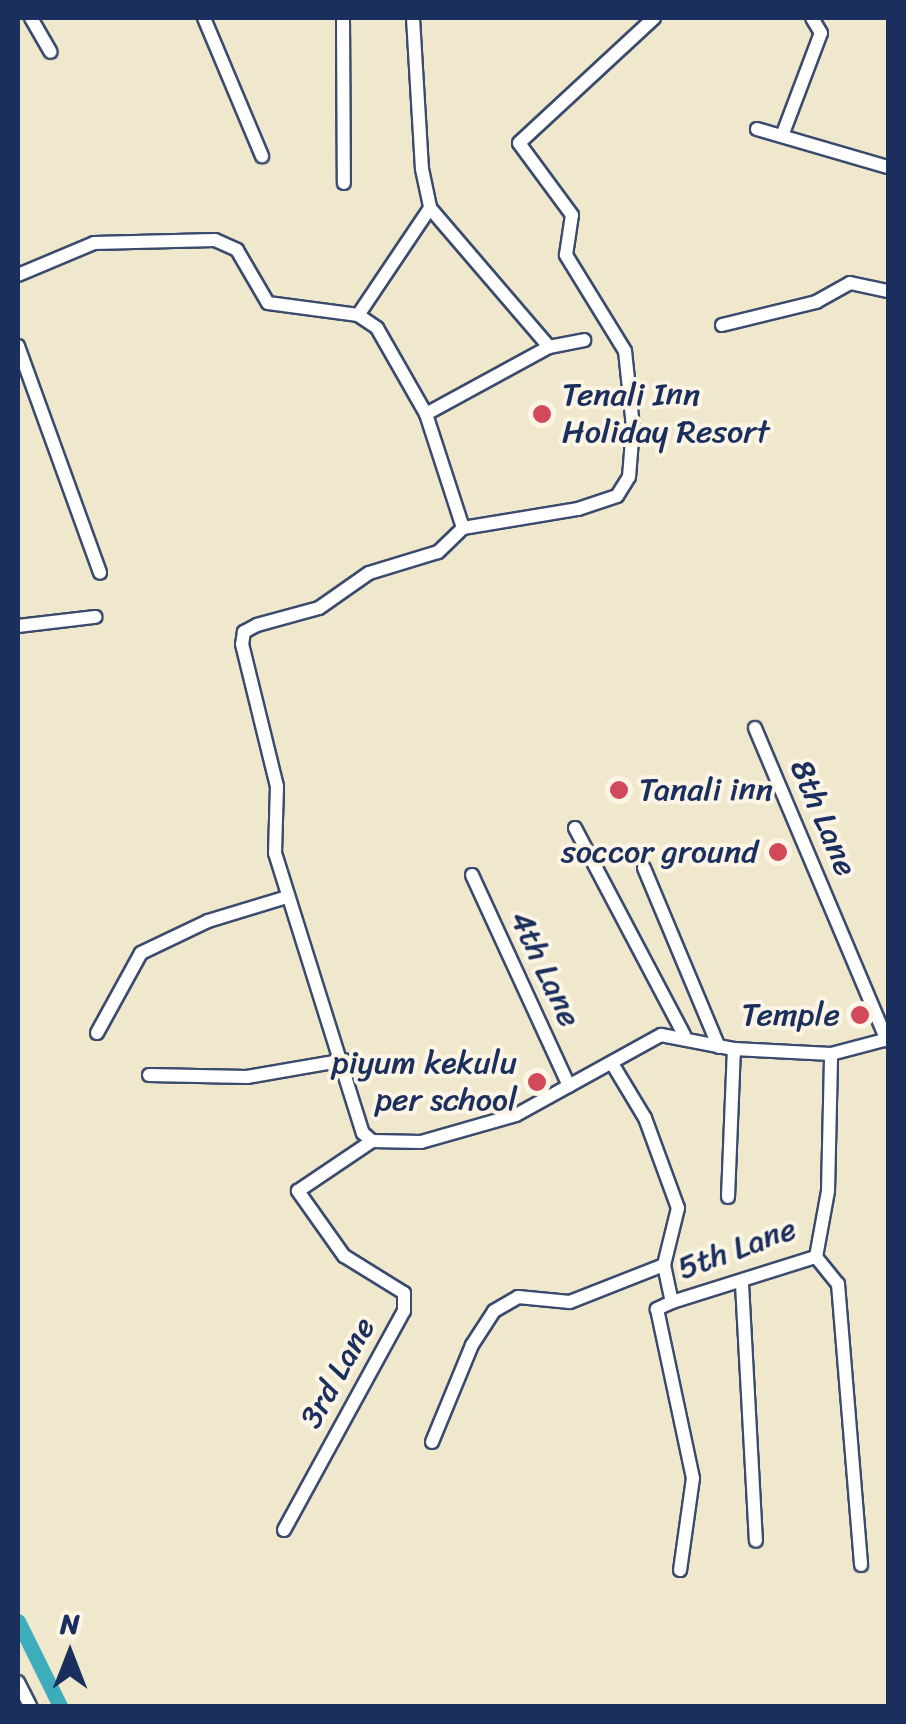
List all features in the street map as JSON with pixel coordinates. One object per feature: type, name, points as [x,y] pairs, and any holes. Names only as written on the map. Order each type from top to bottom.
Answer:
[{"type":"street","points":[[31,18],[50,52]]},
{"type":"street","points":[[204,18],[262,156]]},
{"type":"street","points":[[343,18],[344,183]]},
{"type":"street","points":[[413,18],[422,169],[430,208],[550,347]]},
{"type":"street","points":[[654,18],[518,143],[572,215],[566,254],[625,351],[633,427],[629,476],[616,496],[578,509],[463,528],[438,552],[369,573],[320,608],[244,632],[277,786],[275,853],[345,1060],[351,1104],[372,1141],[440,1137],[516,1116],[661,1035],[684,1036],[734,1049],[831,1054],[888,1040]]},
{"type":"street","points":[[782,136],[821,33],[812,18]]},
{"type":"street","points":[[757,129],[888,167]]},
{"type":"street","points":[[358,316],[430,208]]},
{"type":"street","points":[[18,275],[94,243],[215,240],[236,250],[268,302],[358,316],[377,328],[426,414],[463,528]]},
{"type":"street","points":[[722,324],[816,302],[850,282],[888,291]]},
{"type":"street","points":[[426,414],[550,347],[584,340]]},
{"type":"street","points":[[18,346],[100,573]]},
{"type":"street","points":[[18,626],[95,617]]},
{"type":"street","name":"8th Lane","points":[[755,728],[888,1040]]},
{"type":"street","points":[[575,828],[684,1036]]},
{"type":"street","points":[[644,868],[719,1047]]},
{"type":"street","name":"4th Lane","points":[[472,874],[569,1086]]},
{"type":"street","points":[[97,1033],[141,953],[208,921],[287,897]]},
{"type":"street","points":[[728,1197],[734,1049]]},
{"type":"street","name":"5th Lane","points":[[613,1065],[645,1118],[678,1208],[664,1265],[672,1302],[742,1284],[816,1257],[828,1192],[831,1054]]},
{"type":"street","points":[[149,1074],[247,1077],[345,1060]]},
{"type":"street","name":"3rd Lane","points":[[284,1530],[404,1311],[404,1293],[344,1256],[298,1191],[372,1141]]},
{"type":"street","points":[[816,1257],[838,1284],[861,1565]]},
{"type":"street","points":[[432,1442],[472,1344],[494,1311],[518,1297],[570,1302],[664,1265]]},
{"type":"street","points":[[742,1284],[756,1540]]},
{"type":"street","points":[[672,1302],[657,1309],[694,1478],[680,1570]]},
{"type":"street","points":[[18,1682],[30,1706]]},
{"type":"waterway","points":[[18,1621],[60,1706]]},
{"type":"place","name":"Tenali Inn Holiday Resort","points":[[542,414]]},
{"type":"place","name":"Tanali inn","points":[[619,790]]},
{"type":"place","name":"soccor ground","points":[[778,852]]},
{"type":"place","name":"Temple","points":[[860,1015]]},
{"type":"place","name":"piyum kekulu per school","points":[[537,1082]]}]
